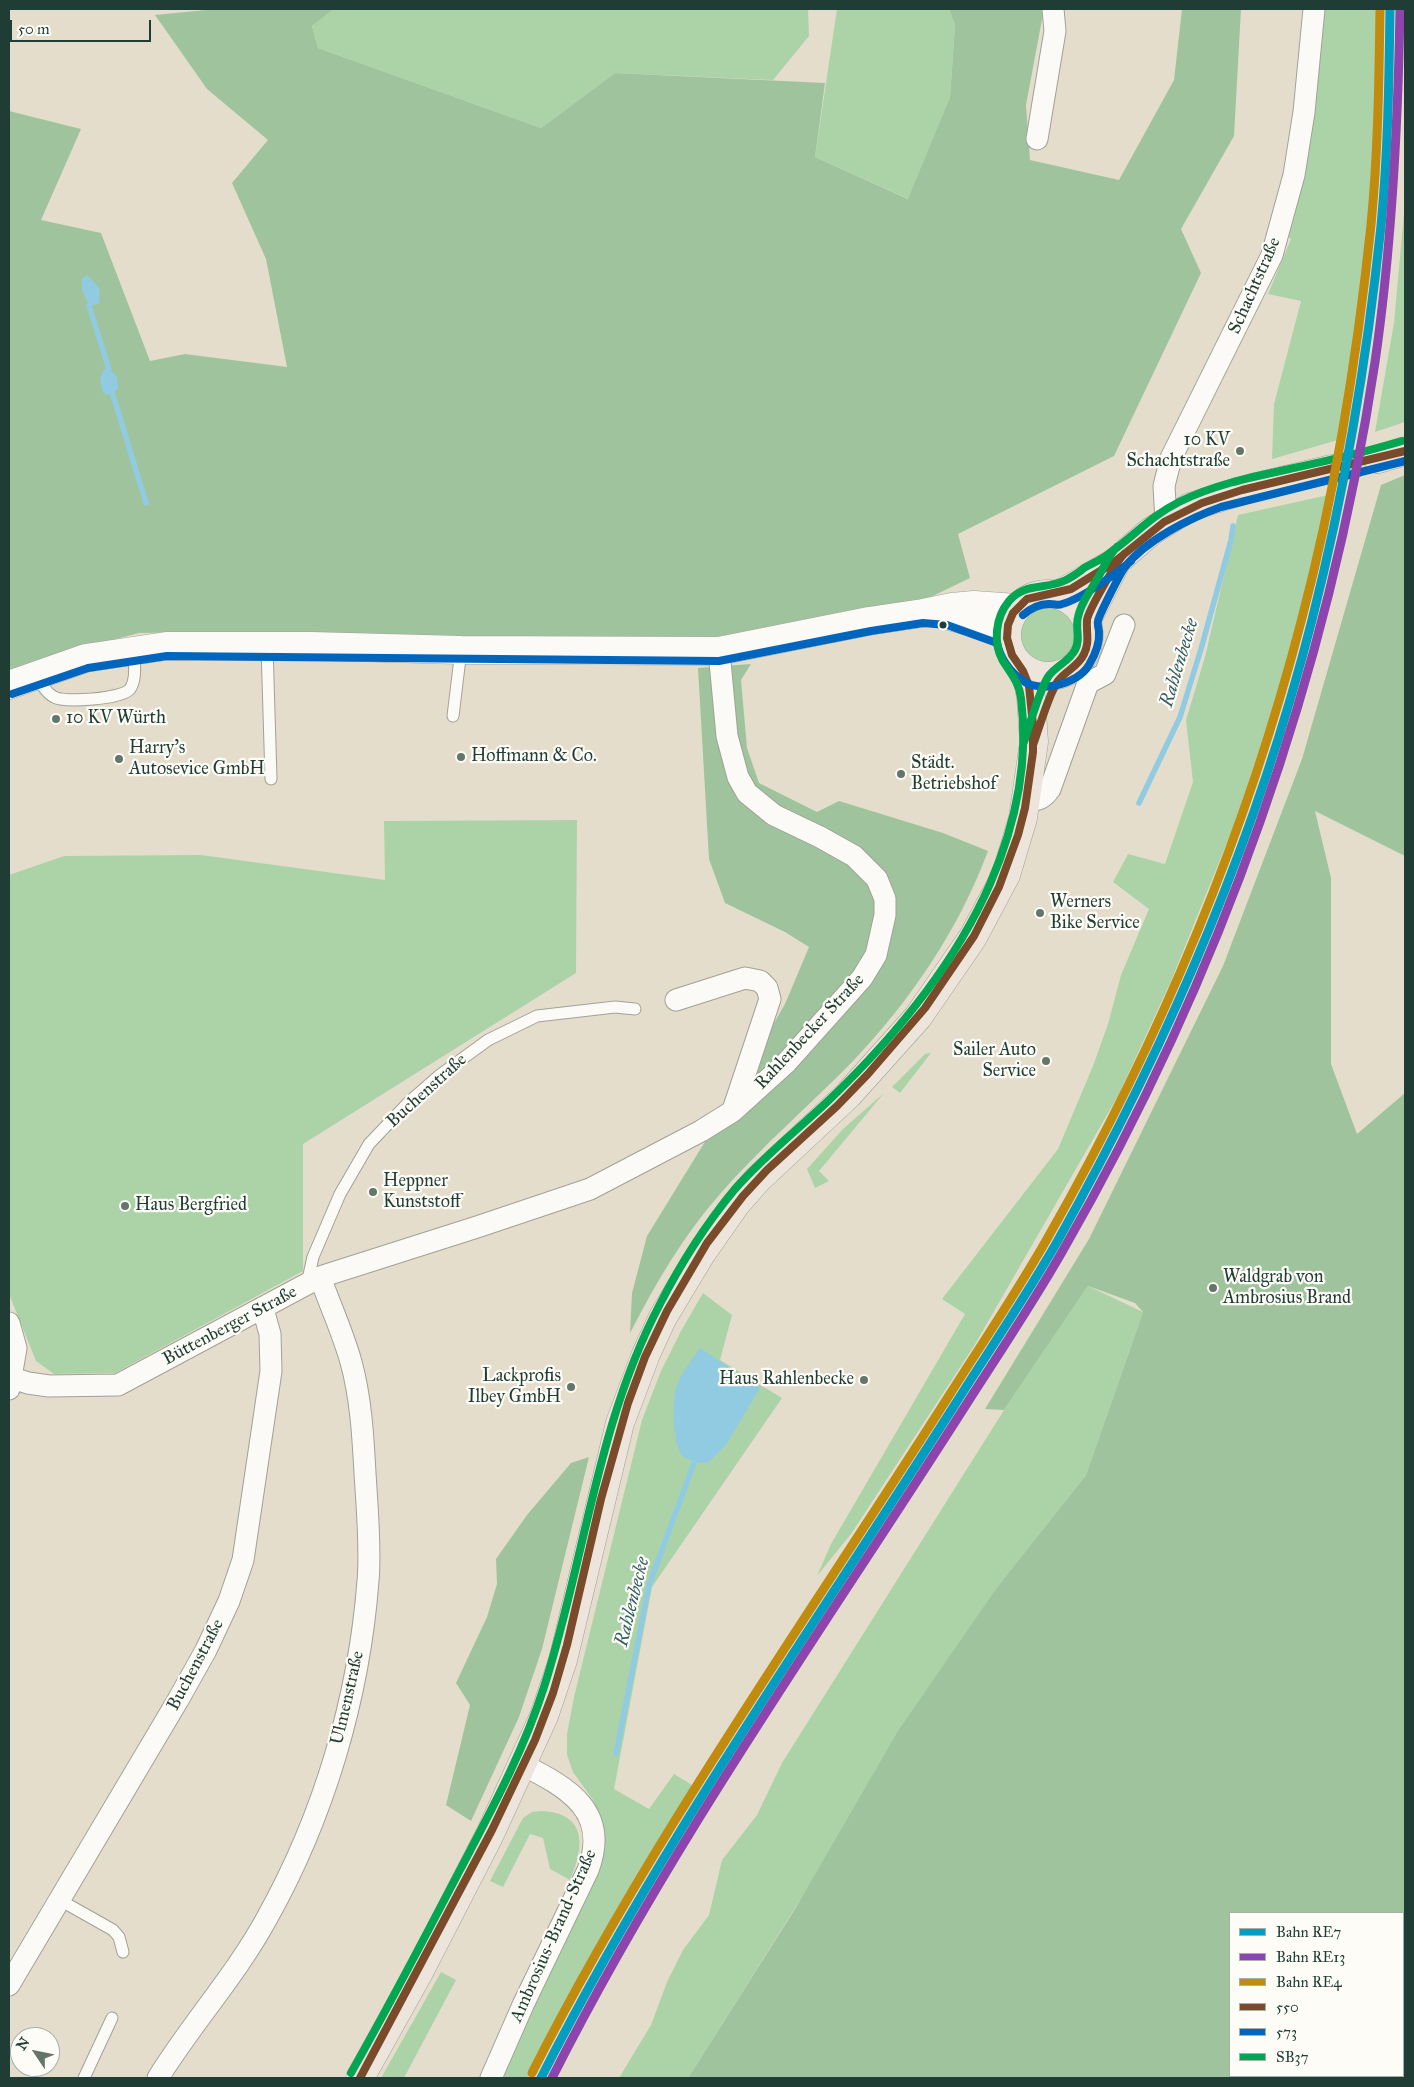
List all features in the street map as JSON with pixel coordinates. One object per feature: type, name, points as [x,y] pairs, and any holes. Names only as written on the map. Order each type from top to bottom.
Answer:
[{"type":"main road","points":[[1378,459],[1405,451]]},
{"type":"main road","points":[[1058,595],[1117,561],[1136,543],[1166,521],[1190,507],[1218,497],[1331,469]]},
{"type":"main road","points":[[1087,620],[1117,561]]},
{"type":"main road","points":[[360,2078],[422,1966],[490,1834],[544,1716],[563,1660],[620,1422],[646,1354],[663,1317],[701,1254],[736,1204],[758,1179],[848,1095],[923,1010],[973,937],[1006,875],[1023,818],[1034,742],[1032,698],[1028,681],[1021,666],[1010,652],[1006,635],[1009,620],[1022,602],[1036,595],[1051,593],[1066,597],[1078,606],[1087,620],[1089,634],[1087,648],[1076,666],[1063,674],[1054,676],[1037,675],[1021,666]]},
{"type":"main road","points":[[1034,742],[1056,683],[1063,674]]},
{"type":"street","points":[[1037,139],[1055,31],[1053,9]]},
{"type":"street","name":"Schachtstraße","points":[[1166,521],[1164,486],[1172,458],[1272,255],[1294,175],[1304,112],[1314,9]]},
{"type":"street","points":[[9,685],[86,658],[166,646],[719,651],[877,619],[924,613],[952,607],[974,605],[1016,608]]},
{"type":"street","points":[[924,613],[950,615],[1006,635]]},
{"type":"street","points":[[1026,799],[1036,801],[1045,796],[1050,789],[1088,683],[1104,674],[1124,625]]},
{"type":"street","name":"Rahlenbecker Straße","points":[[446,1237],[590,1189],[672,1148],[733,1110],[786,1063],[862,978],[876,955],[885,916],[885,898],[877,879],[854,856],[820,837],[774,816],[747,793],[738,777],[727,736],[719,651]]},
{"type":"street","points":[[676,1000],[745,978],[760,981],[767,988],[770,999],[733,1110]]},
{"type":"street","name":"Büttenberger Straße","points":[[10,1381],[49,1386],[118,1385],[314,1281],[446,1237]]},
{"type":"street","name":"Ulmenstraße","points":[[158,2078],[181,2041],[240,1964],[268,1917],[290,1873],[323,1793],[345,1718],[360,1648],[368,1579],[362,1426],[351,1363],[314,1281]]},
{"type":"street","name":"Buchenstraße","points":[[9,1985],[58,1899],[178,1700],[206,1650],[229,1601],[243,1560],[271,1371],[270,1334],[263,1309]]},
{"type":"street","points":[[9,1323],[16,1348],[10,1381]]},
{"type":"street","name":"Ambrosius-Brand-Straße","points":[[491,2078],[594,1854],[593,1825],[585,1810],[556,1782],[523,1765]]},
{"type":"lane","points":[[267,646],[272,779]]},
{"type":"lane","points":[[453,716],[461,650]]},
{"type":"lane","points":[[37,675],[49,694],[61,700],[108,698],[128,692],[134,680],[134,651]]},
{"type":"lane","name":"Buchenstraße","points":[[314,1281],[313,1257],[340,1194],[369,1144],[408,1103],[440,1075],[488,1040],[537,1016],[615,1007],[635,1009]]},
{"type":"lane","points":[[58,1899],[113,1930],[119,1936],[123,1952]]},
{"type":"lane","points":[[84,2078],[112,2018]]},
{"type":"green space","points":[[216,9],[334,9],[312,26],[318,48],[541,128],[615,73],[825,83],[815,157],[908,199],[950,97],[955,25],[949,9],[1041,9],[1043,14],[1026,105],[1030,160],[1119,180],[1174,80],[1182,9],[1241,9],[1234,136],[1181,229],[1201,273],[1114,456],[958,534],[970,578],[914,605],[708,638],[470,644],[200,632],[139,633],[97,644],[9,674],[9,111],[81,129],[41,220],[101,233],[150,361],[185,354],[287,367],[266,259],[232,183],[268,140],[207,89],[155,15]]},
{"type":"green space","points":[[334,9],[808,9],[809,36],[773,80],[615,73],[541,128],[318,48],[312,26]]},
{"type":"green space","points":[[837,9],[949,9],[955,25],[950,97],[909,199],[815,157]]},
{"type":"green space","points":[[1321,9],[1378,9],[1376,132],[1369,223],[1350,368],[1338,440],[1272,459],[1274,404],[1301,301],[1268,294],[1291,239],[1287,235]]},
{"type":"green space","points":[[1405,202],[1405,422],[1375,432],[1394,323]]},
{"type":"green space","points":[[1405,475],[1405,856],[1315,811],[1331,878],[1331,1064],[1357,1134],[1405,1093],[1405,2078],[688,2078],[795,1909],[898,1731],[998,1586],[1086,1475],[1143,1312],[1135,1303],[1088,1286],[1004,1410],[985,1409],[1089,1239],[1223,966],[1302,759],[1381,485]]},
{"type":"green space","points":[[1328,495],[1312,580],[1289,660],[1234,825],[1171,981],[1119,1094],[974,1346],[851,1534],[817,1576],[831,1544],[965,1314],[942,1299],[1058,1149],[1093,1066],[1108,1024],[1121,975],[1149,909],[1113,882],[1128,854],[1165,864],[1193,782],[1186,720],[1205,657],[1238,515]]},
{"type":"green space","points":[[1048,605],[1064,610],[1072,618],[1077,634],[1072,650],[1064,658],[1048,663],[1032,658],[1024,650],[1019,634],[1024,618],[1032,610]]},
{"type":"green space","points":[[751,664],[741,680],[747,748],[759,783],[817,812],[839,801],[943,833],[988,851],[963,908],[948,936],[914,988],[854,1060],[752,1159],[720,1194],[694,1226],[671,1260],[630,1333],[632,1293],[647,1236],[706,1140],[785,1004],[809,947],[785,932],[725,903],[709,859],[698,668]]},
{"type":"green space","points":[[577,820],[576,973],[303,1144],[303,1271],[115,1373],[54,1374],[36,1361],[9,1294],[9,875],[64,856],[201,855],[385,880],[384,821]]},
{"type":"green space","points":[[931,1053],[900,1093],[892,1087],[925,1054]]},
{"type":"green space","points":[[884,1093],[819,1171],[829,1181],[815,1188],[807,1169],[843,1129]]},
{"type":"green space","points":[[1088,1286],[1143,1312],[1086,1475],[998,1586],[688,2078],[619,2078],[651,2025],[667,1982],[683,1950],[709,1915],[722,1860],[757,1815],[782,1763],[1004,1410]]},
{"type":"green space","points":[[703,1293],[732,1315],[720,1360],[782,1398],[652,1587],[614,1789],[649,1809],[674,1774],[692,1785],[615,1917],[528,2078],[501,2078],[602,1860],[603,1826],[593,1800],[573,1772],[567,1755],[567,1734],[574,1697],[642,1420],[661,1371]]},
{"type":"green space","points":[[589,1457],[542,1649],[519,1717],[471,1821],[446,1805],[470,1705],[456,1683],[487,1617],[497,1584],[496,1559],[527,1515],[571,1463]]},
{"type":"green space","points":[[532,1812],[556,1813],[567,1818],[574,1825],[578,1834],[580,1844],[570,1880],[550,1869],[543,1838],[530,1834],[503,1887],[490,1881],[523,1818]]},
{"type":"green space","points":[[441,1972],[456,1980],[405,2076],[403,2078],[381,2078]]},
{"type":"water","points":[[87,275],[99,288],[100,303],[89,306],[82,290],[82,279]]},
{"type":"water","points":[[104,369],[109,369],[117,377],[118,388],[113,395],[104,394],[101,378]]},
{"type":"water","points":[[700,1348],[760,1388],[726,1445],[708,1463],[698,1463],[683,1456],[679,1451],[674,1424],[676,1388],[683,1372]]},
{"type":"waterway","points":[[89,306],[109,369]]},
{"type":"waterway","points":[[113,395],[146,503]]},
{"type":"waterway","name":"Rahlenbecke","points":[[1139,803],[1180,717],[1201,649],[1231,540],[1233,526]]},
{"type":"waterway","name":"Rahlenbecke","points":[[616,1754],[649,1585],[694,1463]]},
{"type":"tunnel","points":[[1331,469],[1378,459]]},
{"type":"rail line","name":"RE4","points":[[532,2073],[628,1898],[680,1813],[1036,1259],[1088,1165],[1126,1090],[1162,1014],[1195,937],[1226,858],[1280,699],[1314,570],[1335,472],[1352,374],[1371,225],[1377,144],[1380,9]]},
{"type":"rail line","name":"RE7","points":[[541,2078],[587,1991],[687,1821],[739,1737],[1006,1325],[1057,1242],[1136,1093],[1205,939],[1236,860],[1290,701],[1324,571],[1345,473],[1362,375],[1381,226],[1387,145],[1390,9]]},
{"type":"rail line","name":"RE13","points":[[552,2078],[648,1903],[700,1817],[1018,1325],[1062,1252],[1119,1148],[1171,1041],[1218,933],[1260,822],[1297,709],[1328,595],[1355,479],[1375,362],[1386,274],[1396,142],[1400,9]]},
{"type":"transit line","name":"SB37","points":[[351,2073],[484,1824],[527,1734],[544,1687],[558,1639],[606,1444],[621,1396],[639,1349],[668,1289],[704,1230],[735,1189],[768,1155],[827,1102],[898,1027],[940,973],[975,914],[990,884],[1007,839],[1013,816],[1018,793],[1023,745],[1020,692],[1003,661],[997,639],[998,623],[1004,608],[1015,595],[1022,591],[1051,585],[1070,578],[1120,546],[1160,513],[1192,496],[1233,482],[1402,441]]},
{"type":"transit line","name":"550","points":[[360,2078],[492,1830],[535,1740],[553,1693],[567,1645],[601,1499],[628,1403],[645,1357],[667,1311],[707,1243],[743,1196],[767,1170],[837,1106],[868,1074],[925,1008],[974,936],[999,887],[1018,835],[1025,808],[1033,752],[1033,725],[1029,686],[1023,671],[1012,655],[1007,638],[1008,625],[1013,613],[1027,599],[1071,589],[1113,563],[1164,522],[1202,503],[1242,490],[1405,451]]},
{"type":"transit line","name":"573","points":[[12,694],[88,668],[167,656],[719,661],[871,631],[923,623],[947,625],[997,643],[1006,663],[1022,680],[1039,686],[1058,685],[1068,682],[1084,672],[1089,665],[1098,645],[1099,617],[1119,577],[1134,557],[1156,539],[1196,517],[1221,507],[1405,461]]},
{"type":"transit line","name":"SB37","points":[[1024,742],[1038,699],[1048,677],[1069,658],[1077,646],[1077,621],[1081,607],[1108,559],[1117,547]]},
{"type":"transit line","name":"550","points":[[1033,745],[1048,702],[1058,681],[1079,662],[1084,654],[1087,645],[1087,620],[1092,607],[1115,566],[1124,554]]},
{"type":"transit line","name":"573","points":[[1023,615],[1039,605],[1061,605],[1079,597],[1108,579],[1131,561]]},
{"type":"place","name":"10 KV Schachtstraße","points":[[1240,451]]},
{"type":"place","name":"10 KV Würth","points":[[56,719]]},
{"type":"place","name":"Hoffmann & Co.","points":[[461,757]]},
{"type":"place","name":"Harry's Autosevice GmbH","points":[[119,759]]},
{"type":"place","name":"Städt. Betriebshof","points":[[901,774]]},
{"type":"place","name":"Werners Bike Service","points":[[1040,913]]},
{"type":"place","name":"Sailer Auto Service","points":[[1046,1061]]},
{"type":"place","name":"Heppner Kunststoff","points":[[373,1192]]},
{"type":"place","name":"Haus Bergfried","points":[[125,1206]]},
{"type":"place","name":"Waldgrab von Ambrosius Brand","points":[[1213,1288]]},
{"type":"place","name":"Haus Rahlenbecke","points":[[864,1380]]},
{"type":"place","name":"Lackprofis Ilbey GmbH","points":[[571,1387]]}]
